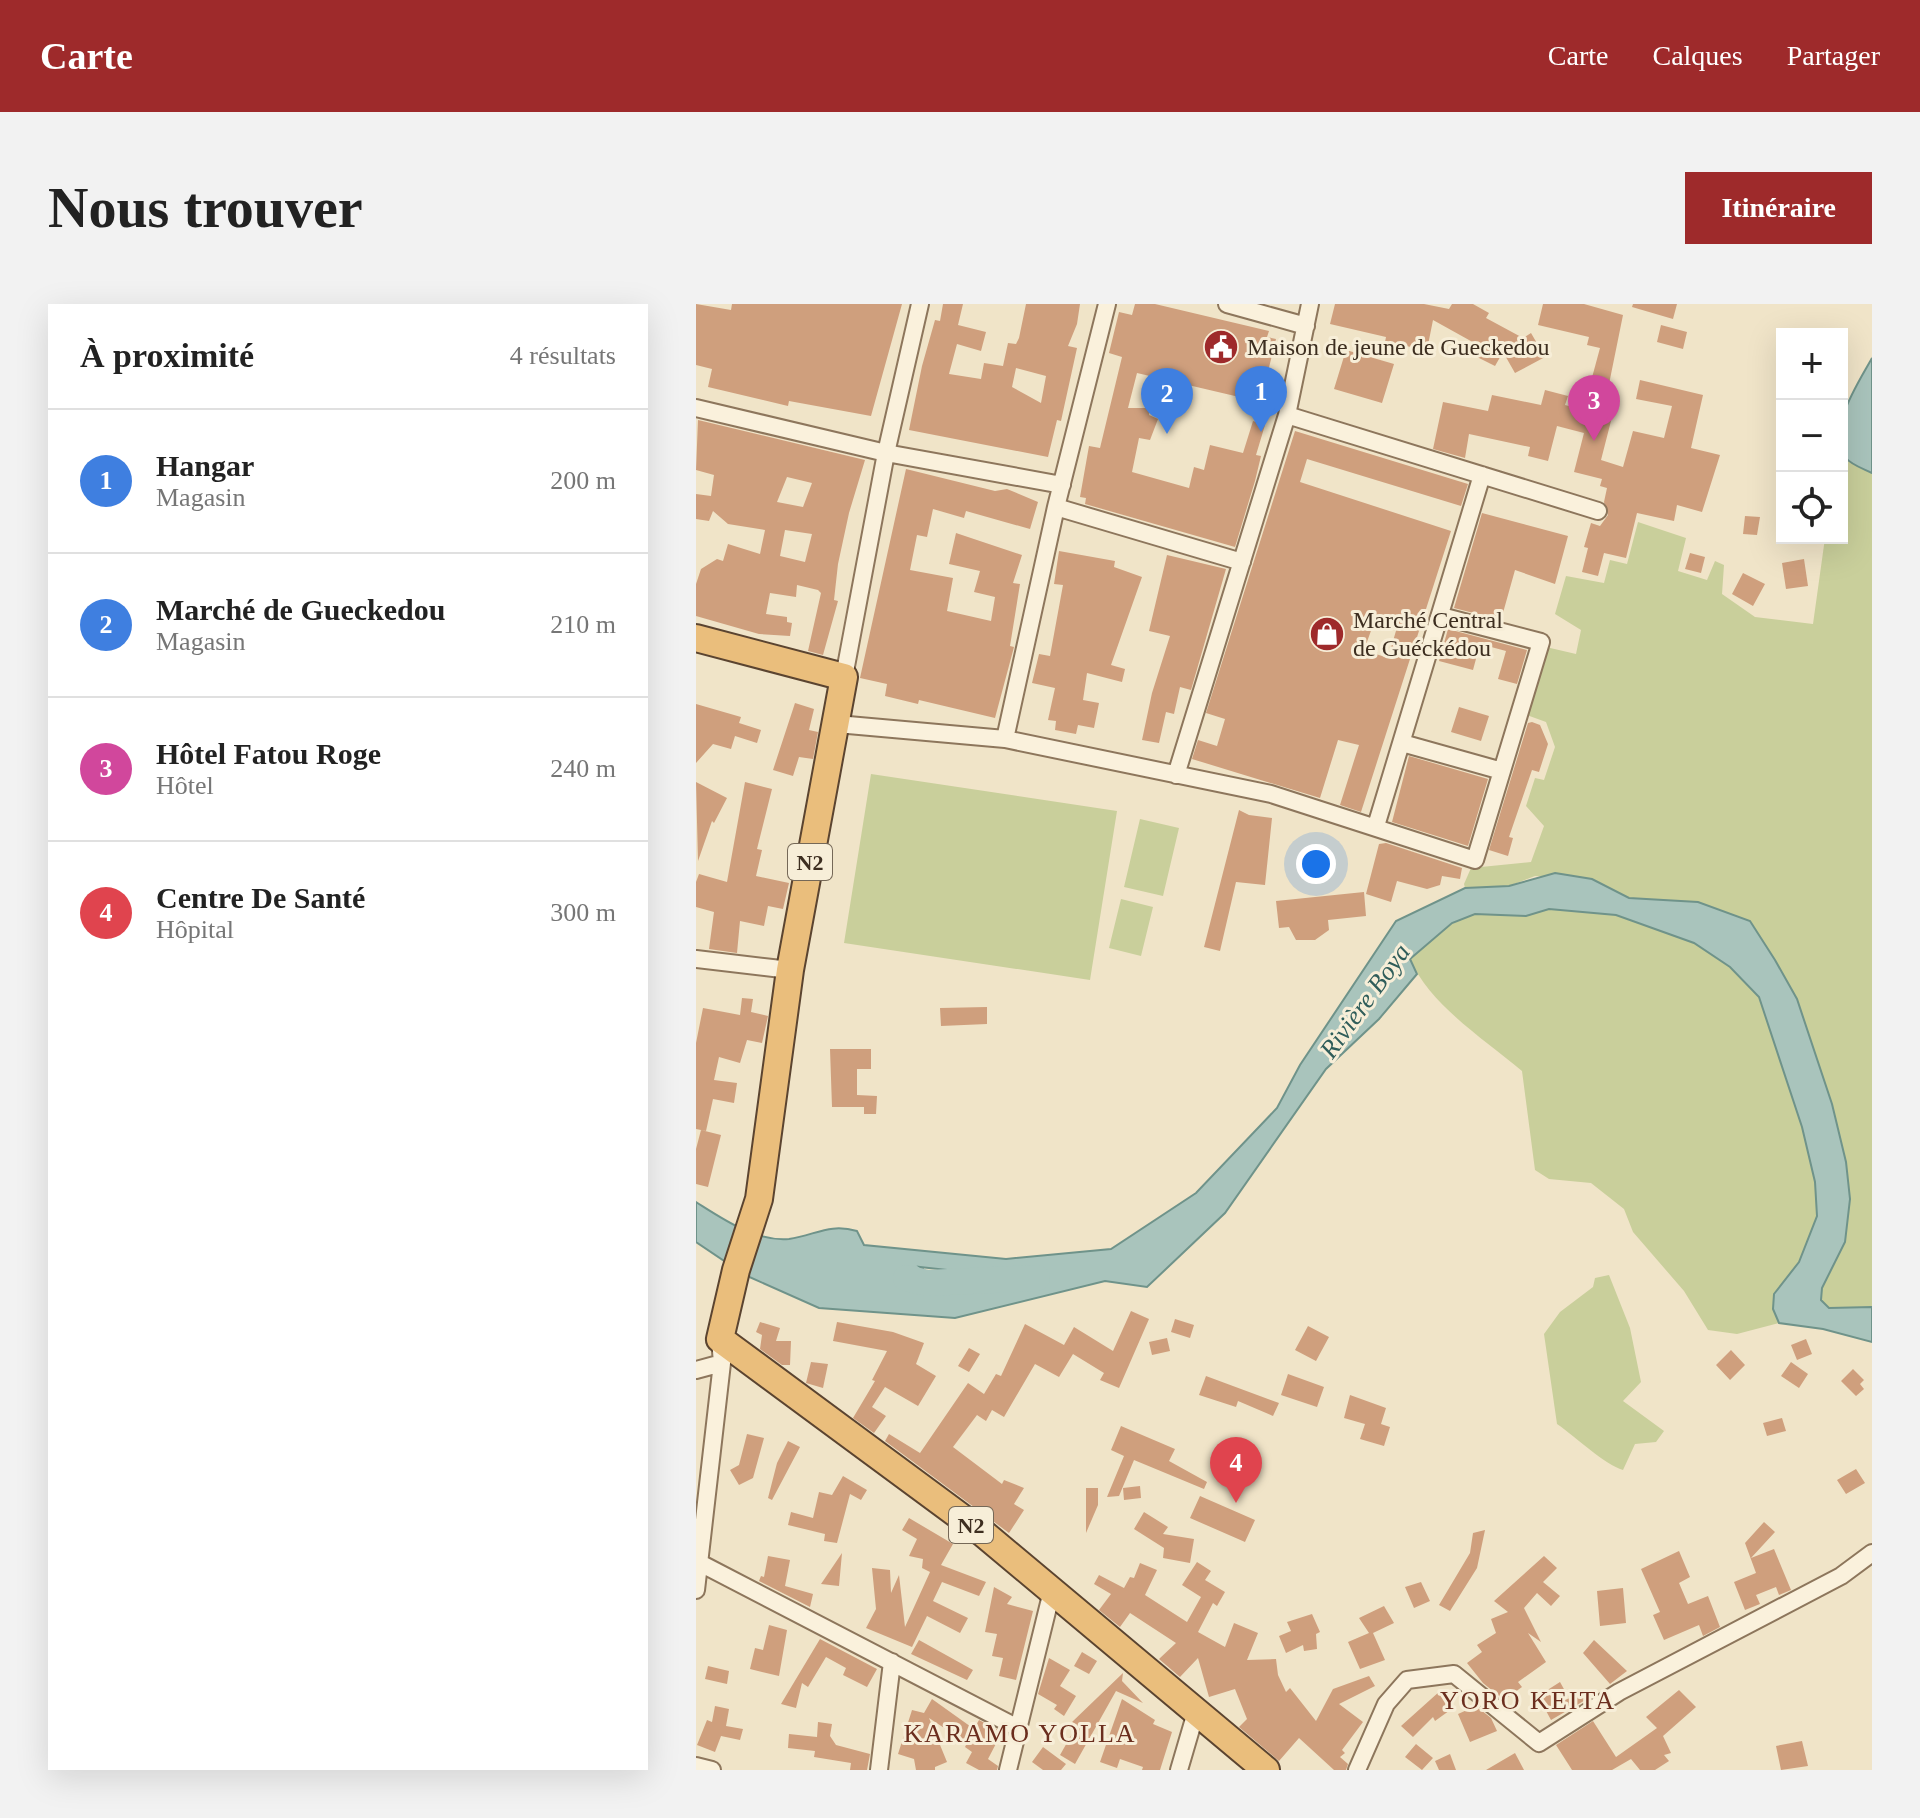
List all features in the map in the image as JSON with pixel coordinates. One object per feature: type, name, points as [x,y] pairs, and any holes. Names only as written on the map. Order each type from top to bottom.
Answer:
[{"type":"highway","points":[[696,638],[844,677]]},
{"type":"highway","name":"N2","points":[[844,677],[790,970],[759,1199],[736,1270],[721,1351],[984,1534],[1266,1770]]},
{"type":"street","points":[[844,677],[886,453],[920,304]]},
{"type":"street","points":[[1005,739],[1056,507],[1107,304]]},
{"type":"street","points":[[1227,304],[1306,326]]},
{"type":"street","points":[[1176,775],[1287,415],[1310,304]]},
{"type":"street","points":[[696,408],[886,453],[1062,485]]},
{"type":"street","points":[[1287,415],[1598,511]]},
{"type":"street","points":[[1376,826],[1482,475]]},
{"type":"street","points":[[1056,507],[1242,562]]},
{"type":"street","points":[[837,724],[1005,739],[1271,794],[1475,860],[1541,642],[1441,616]]},
{"type":"street","points":[[1402,743],[1502,771]]},
{"type":"street","points":[[696,959],[790,970]]},
{"type":"street","points":[[696,1370],[721,1351]]},
{"type":"street","points":[[696,1590],[721,1351]]},
{"type":"street","points":[[1357,1770],[1386,1704],[1407,1680],[1454,1674],[1539,1743],[1619,1692],[1841,1576],[1872,1553]]},
{"type":"street","points":[[699,1561],[1018,1728]]},
{"type":"street","points":[[1008,1770],[1052,1591]]},
{"type":"street","points":[[879,1770],[892,1662]]},
{"type":"street","points":[[1179,1770],[1196,1712]]},
{"type":"street","points":[[696,1766],[712,1770]]},
{"type":"green space","points":[[1848,461],[1872,473],[1872,1307],[1829,1308],[1821,1300],[1822,1289],[1845,1242],[1850,1199],[1832,1104],[1698,902],[1629,898],[1592,879],[1535,876],[1509,886],[1465,888],[1464,884],[1471,868],[1531,862],[1544,826],[1526,806],[1535,778],[1544,780],[1555,747],[1546,722],[1524,714],[1546,647],[1576,654],[1581,630],[1555,614],[1566,576],[1604,583],[1610,560],[1627,564],[1638,522],[1686,538],[1678,571],[1707,580],[1715,561],[1724,565],[1722,594],[1755,617],[1813,624],[1824,544],[1848,544]]},
{"type":"green space","points":[[871,774],[1117,811],[1090,980],[844,943]]},
{"type":"green space","points":[[1140,819],[1179,828],[1163,896],[1124,887]]},
{"type":"green space","points":[[1121,899],[1153,907],[1141,956],[1109,948]]},
{"type":"green space","points":[[1549,909],[1616,915],[1694,943],[1730,967],[1759,997],[1802,1127],[1815,1182],[1817,1216],[1799,1262],[1774,1294],[1773,1309],[1779,1323],[1737,1334],[1708,1330],[1684,1291],[1633,1232],[1624,1209],[1591,1183],[1549,1179],[1535,1170],[1522,1071],[1444,1006],[1419,976],[1410,959],[1439,933],[1464,918],[1482,913]]},
{"type":"green space","points":[[1609,1275],[1630,1328],[1641,1382],[1623,1401],[1664,1431],[1656,1442],[1635,1444],[1623,1470],[1599,1457],[1557,1424],[1544,1334],[1560,1312],[1593,1287],[1595,1278]]},
{"type":"water","points":[[1872,358],[1872,473],[1848,460],[1848,402]]},
{"type":"water","points":[[1555,873],[1592,879],[1629,898],[1698,902],[1750,921],[1797,999],[1832,1104],[1846,1162],[1850,1199],[1845,1242],[1822,1288],[1821,1300],[1829,1308],[1872,1307],[1872,1342],[1823,1329],[1779,1323],[1773,1309],[1774,1294],[1799,1262],[1817,1216],[1815,1182],[1802,1127],[1759,997],[1730,967],[1694,943],[1616,915],[1549,909],[1526,916],[1475,914],[1452,923],[1410,959],[1417,974],[1379,1019],[1326,1069],[1225,1213],[1147,1287],[1105,1281],[955,1318],[819,1308],[745,1275],[696,1242],[696,1202],[740,1228],[777,1239],[838,1228],[857,1231],[864,1245],[1006,1259],[1111,1249],[1196,1193],[1277,1108],[1300,1065],[1396,921],[1465,888],[1509,886]],"holes":[[[920,1267],[1001,1276],[1005,1279],[955,1293]]]},
{"type":"building","points":[[696,304],[731,310],[732,304],[902,304],[871,416],[789,401],[788,406],[708,387],[712,369],[696,365]]},
{"type":"building","points":[[943,304],[963,304],[958,325],[986,332],[981,351],[957,344],[949,374],[981,379],[984,363],[1003,366],[1008,343],[1016,344],[1019,338],[1026,304],[1080,304],[1077,324],[1068,346],[1077,348],[1061,421],[1057,420],[1048,457],[909,430],[935,320],[940,321]],"holes":[[[1016,368],[1046,376],[1041,403],[1012,387]]]},
{"type":"building","points":[[1135,304],[1155,304],[1269,331],[1267,337],[1276,339],[1262,396],[1253,394],[1252,400],[1137,373],[1128,408],[1149,408],[1149,415],[1158,419],[1150,440],[1139,438],[1132,472],[1189,488],[1194,467],[1204,470],[1210,445],[1243,453],[1253,421],[1265,425],[1256,455],[1261,456],[1255,481],[1235,547],[1085,504],[1086,498],[1080,497],[1089,446],[1100,448],[1122,357],[1109,353],[1119,312],[1132,315]]},
{"type":"building","points":[[1335,304],[1424,304],[1449,309],[1452,304],[1473,304],[1489,313],[1486,318],[1523,338],[1531,333],[1545,357],[1515,373],[1503,352],[1495,366],[1473,355],[1478,345],[1433,320],[1427,350],[1385,342],[1386,337],[1330,324]]},
{"type":"building","points":[[1543,304],[1584,304],[1623,315],[1608,389],[1590,385],[1600,348],[1587,345],[1589,337],[1538,325]]},
{"type":"building","points":[[1633,304],[1677,304],[1673,319],[1632,307]]},
{"type":"building","points":[[1661,325],[1687,332],[1683,349],[1657,342]]},
{"type":"building","points":[[1346,350],[1394,364],[1382,403],[1334,389]]},
{"type":"building","points":[[1640,380],[1703,395],[1691,448],[1720,455],[1702,512],[1677,505],[1674,521],[1637,513],[1626,558],[1604,553],[1598,576],[1582,572],[1588,548],[1584,547],[1591,523],[1600,526],[1608,515],[1604,502],[1607,488],[1600,486],[1602,479],[1574,472],[1584,433],[1557,426],[1548,461],[1528,456],[1530,447],[1469,434],[1465,458],[1433,449],[1443,402],[1488,411],[1492,395],[1541,405],[1545,390],[1568,396],[1565,405],[1612,417],[1601,460],[1623,467],[1633,431],[1664,438],[1672,406],[1636,399]]},
{"type":"building","points":[[698,420],[865,460],[838,564],[834,600],[838,601],[823,655],[808,651],[821,593],[818,590],[797,585],[796,597],[770,593],[766,614],[787,617],[787,622],[792,623],[790,636],[759,634],[696,616],[696,584],[701,569],[717,559],[723,561],[728,544],[760,554],[765,530],[728,524],[713,511],[709,521],[696,519],[696,494],[711,496],[714,475],[696,470]],"holes":[[[787,477],[812,483],[803,507],[777,502]],[[785,530],[812,534],[805,562],[780,556]]]},
{"type":"building","points":[[1295,431],[1468,484],[1461,506],[1307,459],[1300,482],[1451,531],[1361,812],[1340,805],[1359,745],[1338,740],[1320,798],[1192,759],[1198,740],[1217,746],[1225,719],[1206,713]],"holes":[[[1376,617],[1398,624],[1388,658],[1364,650]]]},
{"type":"building","points":[[906,469],[995,491],[1007,489],[1038,502],[1030,529],[966,511],[964,518],[933,509],[927,537],[917,535],[910,570],[953,578],[947,611],[991,621],[995,597],[974,592],[980,571],[949,564],[956,533],[1022,555],[1013,583],[1020,584],[1010,646],[1014,647],[995,718],[919,700],[918,704],[885,696],[887,684],[860,678]]},
{"type":"building","points":[[1482,513],[1568,536],[1555,584],[1515,570],[1501,620],[1454,608]]},
{"type":"building","points":[[1745,516],[1760,517],[1757,535],[1743,534]]},
{"type":"building","points":[[1059,551],[1115,561],[1114,567],[1142,577],[1111,665],[1125,669],[1122,682],[1087,673],[1083,700],[1099,703],[1094,728],[1078,725],[1076,734],[1055,730],[1056,721],[1048,720],[1055,688],[1032,683],[1039,654],[1050,656],[1063,585],[1054,584]]},
{"type":"building","points":[[1690,553],[1705,557],[1701,573],[1685,569]]},
{"type":"building","points":[[1167,555],[1226,569],[1191,690],[1180,687],[1174,714],[1166,712],[1159,743],[1142,740],[1152,693],[1170,636],[1149,631]]},
{"type":"building","points":[[1804,559],[1808,586],[1786,589],[1782,563]]},
{"type":"building","points":[[1743,573],[1765,584],[1753,606],[1732,594]]},
{"type":"building","points":[[1448,629],[1527,650],[1517,684],[1498,679],[1506,651],[1480,644],[1473,670],[1439,661]]},
{"type":"building","points":[[795,703],[814,709],[809,730],[818,732],[813,759],[799,757],[793,776],[773,770]]},
{"type":"building","points":[[696,704],[741,717],[739,723],[761,730],[757,743],[735,736],[731,749],[713,744],[696,763]]},
{"type":"building","points":[[1459,707],[1489,716],[1481,741],[1451,732]]},
{"type":"building","points":[[1528,723],[1540,725],[1548,744],[1539,772],[1532,770],[1509,837],[1513,838],[1508,856],[1489,850]]},
{"type":"building","points":[[1409,756],[1488,779],[1468,846],[1392,822]]},
{"type":"building","points":[[696,782],[727,798],[714,823],[712,821],[698,861]]},
{"type":"building","points":[[745,782],[772,789],[757,849],[762,850],[756,876],[789,883],[783,909],[768,906],[764,926],[740,921],[737,953],[709,949],[714,912],[696,907],[696,882],[699,874],[727,882]]},
{"type":"building","points":[[1239,810],[1249,815],[1272,818],[1265,885],[1236,882],[1220,951],[1204,947]]},
{"type":"building","points":[[1386,843],[1462,868],[1460,879],[1442,876],[1440,885],[1427,889],[1397,881],[1391,902],[1366,894],[1379,844]]},
{"type":"building","points":[[1364,892],[1366,916],[1328,920],[1329,930],[1315,940],[1296,940],[1289,927],[1279,928],[1276,901]]},
{"type":"building","points":[[742,998],[753,999],[751,1012],[768,1016],[762,1043],[747,1040],[740,1063],[719,1057],[714,1080],[737,1083],[734,1103],[713,1099],[706,1131],[696,1129],[696,1043],[703,1008],[740,1015]]},
{"type":"building","points":[[987,1007],[987,1024],[941,1026],[940,1008]]},
{"type":"building","points":[[830,1049],[871,1049],[871,1069],[857,1069],[857,1095],[877,1096],[876,1114],[864,1114],[864,1107],[832,1107]]},
{"type":"building","points":[[701,1130],[721,1135],[708,1187],[696,1184],[696,1149]]},
{"type":"building","points":[[1131,1311],[1149,1319],[1119,1388],[1100,1380],[1104,1373],[1073,1354],[1059,1377],[1035,1364],[1004,1417],[992,1410],[986,1421],[977,1415],[953,1447],[1002,1484],[1004,1480],[1024,1488],[1014,1504],[1024,1510],[1009,1533],[885,1441],[889,1434],[920,1453],[968,1383],[984,1394],[996,1374],[1001,1376],[1025,1324],[1064,1345],[1074,1327],[1113,1351]]},
{"type":"building","points":[[1175,1319],[1194,1325],[1190,1338],[1171,1332]]},
{"type":"building","points":[[760,1322],[780,1328],[776,1341],[791,1341],[790,1365],[782,1365],[760,1349],[762,1335],[756,1332]]},
{"type":"building","points":[[837,1322],[893,1332],[924,1343],[916,1364],[936,1376],[918,1406],[885,1387],[872,1407],[886,1416],[874,1433],[853,1418],[875,1381],[872,1380],[887,1351],[833,1341]]},
{"type":"building","points":[[1308,1326],[1329,1337],[1316,1361],[1295,1350]]},
{"type":"building","points":[[1167,1338],[1170,1351],[1152,1355],[1149,1342]]},
{"type":"building","points":[[1806,1339],[1812,1354],[1797,1360],[1791,1345]]},
{"type":"building","points":[[969,1348],[980,1354],[969,1372],[958,1366]]},
{"type":"building","points":[[1731,1350],[1745,1365],[1730,1380],[1716,1365]]},
{"type":"building","points":[[811,1362],[828,1364],[823,1388],[806,1383]]},
{"type":"building","points":[[1791,1362],[1808,1374],[1799,1388],[1781,1376]]},
{"type":"building","points":[[1853,1369],[1864,1380],[1860,1384],[1864,1389],[1856,1396],[1841,1381]]},
{"type":"building","points":[[1288,1374],[1324,1387],[1317,1407],[1281,1395]]},
{"type":"building","points":[[1206,1376],[1279,1403],[1273,1416],[1238,1401],[1236,1407],[1199,1395]]},
{"type":"building","points":[[1350,1395],[1386,1408],[1381,1424],[1390,1427],[1384,1446],[1360,1439],[1365,1424],[1344,1418]]},
{"type":"building","points":[[1782,1418],[1786,1431],[1767,1436],[1763,1423]]},
{"type":"building","points":[[1121,1426],[1175,1449],[1169,1461],[1207,1482],[1204,1489],[1134,1460],[1119,1496],[1107,1497],[1124,1456],[1111,1450]]},
{"type":"building","points":[[747,1434],[764,1438],[753,1478],[739,1485],[730,1470],[739,1465]]},
{"type":"building","points":[[788,1441],[800,1447],[772,1500],[768,1498],[777,1463]]},
{"type":"building","points":[[1856,1469],[1865,1483],[1846,1494],[1837,1480]]},
{"type":"building","points":[[843,1476],[867,1490],[861,1500],[850,1494],[837,1543],[824,1541],[825,1534],[788,1525],[791,1512],[813,1518],[819,1492],[832,1495]]},
{"type":"building","points":[[1140,1486],[1141,1498],[1124,1500],[1123,1488]]},
{"type":"building","points":[[1086,1488],[1098,1488],[1098,1505],[1086,1533]]},
{"type":"building","points":[[1200,1496],[1255,1520],[1245,1542],[1190,1518]]},
{"type":"building","points":[[1144,1512],[1168,1527],[1163,1534],[1194,1539],[1190,1563],[1163,1558],[1164,1548],[1134,1529]]},
{"type":"building","points":[[909,1518],[953,1544],[941,1565],[986,1582],[979,1596],[942,1582],[933,1601],[968,1618],[960,1633],[927,1616],[912,1647],[866,1628],[876,1609],[872,1568],[890,1570],[891,1593],[899,1575],[905,1627],[930,1572],[922,1568],[923,1559],[909,1556],[917,1539],[902,1530]]},
{"type":"building","points":[[1764,1522],[1775,1532],[1751,1558],[1774,1549],[1791,1590],[1779,1595],[1776,1587],[1756,1595],[1760,1604],[1745,1610],[1734,1582],[1756,1573],[1745,1543]]},
{"type":"building","points":[[1485,1530],[1477,1568],[1450,1611],[1439,1605],[1470,1553],[1473,1533]]},
{"type":"building","points":[[1679,1551],[1690,1577],[1679,1583],[1688,1604],[1708,1596],[1720,1627],[1703,1636],[1699,1625],[1664,1640],[1653,1615],[1660,1612],[1641,1569]]},
{"type":"building","points":[[842,1553],[839,1586],[821,1584]]},
{"type":"building","points":[[768,1556],[790,1560],[785,1586],[813,1594],[810,1607],[759,1581],[761,1576],[764,1577]]},
{"type":"building","points":[[1544,1556],[1557,1568],[1543,1582],[1560,1596],[1551,1606],[1537,1593],[1524,1608],[1541,1642],[1528,1633],[1546,1662],[1518,1682],[1522,1687],[1504,1700],[1483,1683],[1467,1663],[1482,1652],[1477,1645],[1496,1633],[1491,1619],[1508,1612],[1494,1601]]},
{"type":"building","points":[[1197,1562],[1211,1571],[1205,1580],[1225,1592],[1217,1606],[1213,1603],[1198,1632],[1225,1647],[1234,1623],[1258,1633],[1247,1660],[1276,1659],[1278,1675],[1286,1692],[1290,1688],[1316,1721],[1333,1689],[1369,1676],[1375,1686],[1339,1704],[1363,1722],[1342,1750],[1345,1753],[1340,1757],[1348,1764],[1346,1770],[1334,1770],[1299,1738],[1279,1761],[1239,1727],[1247,1719],[1235,1689],[1209,1697],[1198,1658],[1180,1677],[1159,1659],[1176,1643],[1130,1613],[1120,1627],[1099,1610],[1111,1594],[1094,1584],[1099,1575],[1124,1588],[1130,1577],[1134,1578],[1140,1563],[1157,1570],[1145,1595],[1187,1622],[1201,1597],[1182,1585]]},
{"type":"building","points":[[1421,1582],[1430,1601],[1414,1608],[1405,1587]]},
{"type":"building","points":[[994,1587],[1012,1597],[1007,1604],[1033,1611],[1016,1680],[999,1676],[1003,1658],[992,1656],[997,1634],[985,1632]]},
{"type":"building","points":[[1623,1588],[1626,1623],[1600,1626],[1597,1591]]},
{"type":"building","points":[[1384,1606],[1394,1623],[1373,1633],[1385,1660],[1360,1669],[1348,1642],[1369,1633],[1359,1618]]},
{"type":"building","points":[[1312,1614],[1320,1632],[1316,1634],[1317,1649],[1304,1651],[1303,1645],[1286,1653],[1279,1636],[1291,1631],[1287,1622]]},
{"type":"building","points":[[769,1625],[787,1630],[779,1676],[750,1669],[755,1648],[763,1650]]},
{"type":"building","points":[[820,1639],[877,1669],[867,1687],[843,1675],[846,1668],[826,1657],[808,1687],[802,1683],[796,1708],[781,1704]]},
{"type":"building","points":[[919,1640],[973,1670],[967,1680],[911,1654]]},
{"type":"building","points":[[1594,1640],[1627,1671],[1610,1684],[1583,1653]]},
{"type":"building","points":[[1082,1652],[1097,1661],[1089,1674],[1074,1666]]},
{"type":"building","points":[[1049,1658],[1070,1670],[1060,1686],[1076,1696],[1064,1716],[1054,1709],[1057,1705],[1038,1694]]},
{"type":"building","points":[[708,1666],[729,1671],[727,1684],[705,1679]]},
{"type":"building","points":[[1123,1673],[1122,1681],[1143,1703],[1116,1691],[1075,1764],[1060,1755],[1077,1725],[1072,1722]]},
{"type":"building","points":[[1560,1682],[1565,1691],[1553,1705],[1592,1689],[1594,1695],[1551,1720],[1538,1696]]},
{"type":"building","points":[[1679,1690],[1696,1707],[1663,1736],[1671,1753],[1664,1755],[1669,1761],[1655,1770],[1640,1770],[1631,1759],[1612,1770],[1572,1770],[1556,1745],[1593,1721],[1616,1757],[1657,1728],[1646,1717]]},
{"type":"building","points":[[1440,1691],[1453,1708],[1435,1721],[1433,1717],[1413,1737],[1401,1726]]},
{"type":"building","points":[[932,1699],[974,1729],[979,1720],[1002,1732],[988,1759],[998,1766],[997,1770],[979,1770],[966,1763],[972,1752],[965,1747],[967,1743],[929,1718],[947,1762],[935,1767],[935,1770],[916,1770],[914,1759],[898,1754],[912,1710],[924,1713]]},
{"type":"building","points":[[1122,1699],[1155,1720],[1153,1724],[1172,1732],[1160,1770],[1142,1770],[1143,1767],[1120,1759],[1117,1768],[1100,1762]]},
{"type":"building","points":[[715,1706],[729,1709],[726,1726],[743,1729],[740,1740],[721,1736],[715,1752],[697,1745],[707,1720],[712,1722]]},
{"type":"building","points":[[1476,1706],[1491,1718],[1497,1731],[1470,1742],[1458,1714]]},
{"type":"building","points":[[818,1722],[832,1724],[830,1736],[836,1745],[870,1754],[867,1770],[850,1770],[851,1763],[814,1757],[815,1751],[788,1748],[789,1734],[817,1737]]},
{"type":"building","points":[[1802,1741],[1808,1766],[1781,1770],[1776,1746]]},
{"type":"building","points":[[1416,1744],[1433,1758],[1422,1770],[1405,1757]]},
{"type":"building","points":[[1043,1747],[1066,1764],[1061,1770],[1043,1770],[1032,1762]]},
{"type":"building","points":[[1515,1753],[1524,1770],[1486,1770]]},
{"type":"building","points":[[1450,1754],[1456,1770],[1439,1770],[1435,1761]]},
{"type":"waterway","name":"Rivière Boya","points":[[906,1278],[927,1283],[1037,1278]]},
{"type":"place","name":"Maison de jeune de Gueckedou","points":[[1221,347]]},
{"type":"place","name":"Hangar","points":[[1261,432]]},
{"type":"place","name":"Marché de Gueckedou","points":[[1167,434]]},
{"type":"place","name":"Hôtel Fatou Roge","points":[[1594,441]]},
{"type":"place","name":"Marché Central de Guéckédou","points":[[1327,634]]},
{"type":"place","name":"Centre De Santé","points":[[1236,1503]]},
{"type":"district","name":"YORO KEITA","points":[[1528,1700]]},
{"type":"district","name":"KARAMO YOLLA","points":[[1020,1733]]}]
